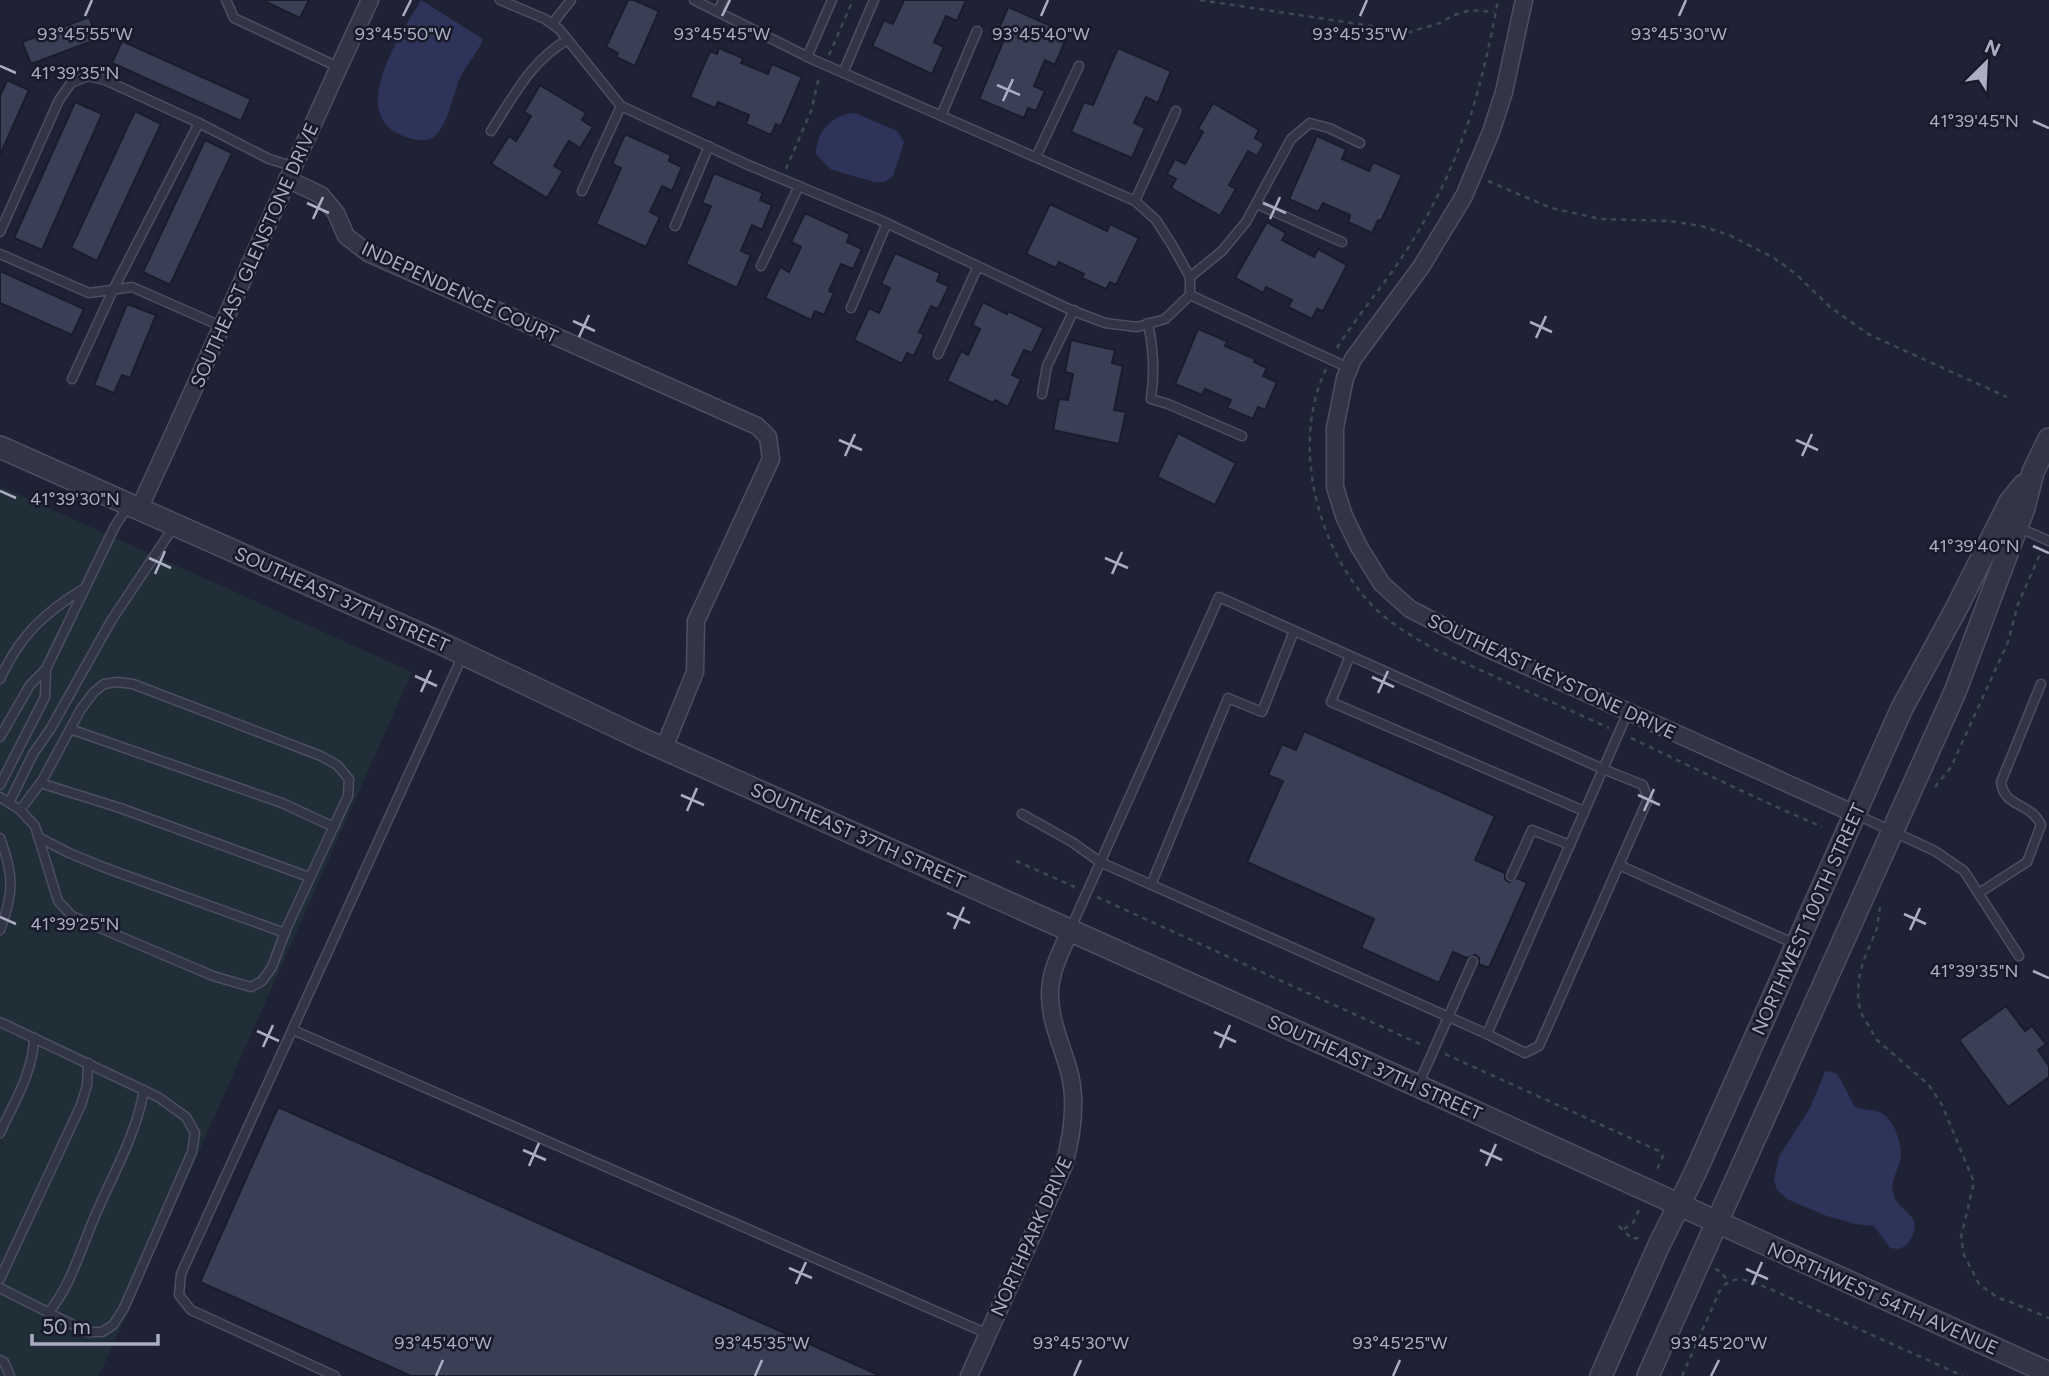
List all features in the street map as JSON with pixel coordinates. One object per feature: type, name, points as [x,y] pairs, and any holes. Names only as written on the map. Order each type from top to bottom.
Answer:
[{"type":"street","name":"SOUTHEAST GLENSTONE DRIVE","points":[[134,507],[223,327],[370,0]]},
{"type":"street","name":"SOUTHEAST KEYSTONE DRIVE","points":[[1524,0],[1504,92],[1473,174],[1442,236],[1349,368],[1335,428],[1335,487],[1344,516],[1382,584],[1410,609],[1480,645],[1855,814]]},
{"type":"street","name":"INDEPENDENCE COURT","points":[[290,173],[321,195],[336,212],[346,236],[368,253],[757,426],[768,437],[771,459],[696,621],[695,672],[664,748]]},
{"type":"street","name":"NORTHWEST 100TH STREET","points":[[1648,1376],[1955,692],[2015,526],[2024,508],[2034,472],[2049,439]]},
{"type":"street","name":"SOUTHEAST 37TH STREET","points":[[0,447],[464,653],[664,748],[1716,1222]]},
{"type":"street","name":"NORTHWEST 100TH STREET","points":[[1601,1376],[1659,1245],[1680,1206],[1902,708],[2010,502],[2034,472]]},
{"type":"street","name":"NORTHPARK DRIVE","points":[[969,1376],[1065,1165],[1072,1137],[1071,1078],[1056,1034],[1050,992],[1052,972],[1070,930]]},
{"type":"street","name":"NORTHWEST 54TH AVENUE","points":[[1716,1222],[2049,1373]]},
{"type":"lane","points":[[226,0],[234,18],[338,67]]},
{"type":"lane","points":[[500,0],[552,24],[621,106],[887,223],[1073,310],[1105,323],[1137,327],[1164,318],[1190,295],[1190,277],[1156,220],[1135,201],[807,57],[694,0]]},
{"type":"lane","points":[[552,24],[571,0]]},
{"type":"lane","points":[[718,12],[723,0]]},
{"type":"lane","points":[[807,57],[832,0]]},
{"type":"lane","points":[[843,73],[874,0]]},
{"type":"lane","points":[[941,116],[977,31]]},
{"type":"lane","points":[[491,131],[530,71],[549,50],[567,40]]},
{"type":"lane","points":[[1036,157],[1079,66]]},
{"type":"lane","points":[[0,232],[60,100],[71,83],[88,76],[105,80],[200,123],[290,173]]},
{"type":"lane","points":[[582,191],[621,106]]},
{"type":"lane","points":[[1135,201],[1176,111]]},
{"type":"lane","points":[[72,379],[113,290],[200,123]]},
{"type":"lane","points":[[1190,277],[1223,251],[1246,222],[1291,139],[1310,123],[1329,128],[1360,143]]},
{"type":"lane","points":[[675,226],[709,146]]},
{"type":"lane","points":[[761,266],[799,186]]},
{"type":"lane","points":[[1256,204],[1342,242]]},
{"type":"lane","points":[[851,308],[887,223]]},
{"type":"lane","points":[[0,254],[89,293],[132,287],[223,327]]},
{"type":"lane","points":[[938,354],[978,266]]},
{"type":"lane","points":[[1190,295],[1349,368]]},
{"type":"lane","points":[[1042,394],[1047,366],[1073,310]]},
{"type":"lane","points":[[1148,323],[1154,350],[1151,399],[1242,436]]},
{"type":"lane","points":[[0,737],[30,685],[46,670],[115,526],[134,507]]},
{"type":"lane","points":[[9,803],[33,754],[51,728],[111,621],[175,526]]},
{"type":"lane","points":[[2015,526],[2048,540]]},
{"type":"lane","points":[[0,679],[28,631],[54,607],[85,588]]},
{"type":"lane","points":[[1022,814],[1072,842],[1100,862],[1525,1053],[1539,1046],[1648,799],[1643,785],[1219,597],[1100,862],[1087,893],[1070,930]]},
{"type":"lane","points":[[1152,885],[1228,698],[1262,712],[1294,631]]},
{"type":"lane","points":[[335,1376],[191,1310],[179,1294],[181,1274],[464,653]]},
{"type":"lane","points":[[1350,656],[1331,702],[1584,811]]},
{"type":"lane","points":[[0,785],[45,697],[46,670]]},
{"type":"lane","points":[[0,797],[20,810],[35,826],[58,901],[72,916],[213,976],[251,987],[262,981],[272,967],[309,877],[348,796],[349,779],[337,765],[321,756],[158,693],[117,682],[104,684],[93,692],[40,783],[20,810]]},
{"type":"lane","points":[[1979,893],[2027,862],[2041,825],[2036,814],[2002,792],[2001,782],[2041,684]]},
{"type":"lane","points":[[1487,1034],[1628,712]]},
{"type":"lane","points":[[70,729],[282,803],[334,827]]},
{"type":"lane","points":[[40,783],[120,808],[309,877]]},
{"type":"lane","points":[[1855,814],[1936,851],[1964,871],[2019,956]]},
{"type":"lane","points":[[1511,876],[1532,830],[1570,845]]},
{"type":"lane","points":[[38,837],[103,867],[285,933]]},
{"type":"lane","points":[[0,838],[12,879],[11,900],[0,930]]},
{"type":"lane","points":[[1619,866],[1796,945]]},
{"type":"lane","points":[[1418,1086],[1473,961]]},
{"type":"lane","points":[[0,1022],[144,1090],[186,1117],[195,1133],[192,1152],[138,1281],[113,1325],[102,1332],[87,1332],[0,1287]]},
{"type":"lane","points":[[293,1030],[988,1334]]},
{"type":"lane","points":[[0,1133],[26,1080],[34,1056],[34,1038]]},
{"type":"lane","points":[[0,1279],[80,1105],[87,1085],[88,1063]]},
{"type":"lane","points":[[48,1313],[60,1298],[130,1141],[138,1120],[144,1090]]},
{"type":"lane","points":[[0,1360],[4,1362],[10,1376]]},
{"type":"path","points":[[782,179],[811,111],[818,80],[853,0]]},
{"type":"path","points":[[1200,0],[1410,33],[1471,10],[1496,12]]},
{"type":"path","points":[[1498,0],[1477,101],[1446,180],[1409,247],[1391,275],[1352,324],[1322,378],[1314,412],[1312,472],[1324,527],[1351,579],[1370,603],[1411,636],[1438,651],[1679,759],[1743,793],[1822,827]]},
{"type":"path","points":[[1473,174],[1551,208],[1601,219],[1670,221],[1701,226],[1730,235],[1774,258],[1796,274],[1830,307],[1868,334],[2007,397]]},
{"type":"path","points":[[1930,794],[1957,755],[2008,642],[2018,604],[2048,540]]},
{"type":"path","points":[[1016,861],[1659,1151],[1663,1156]]},
{"type":"path","points":[[1880,906],[1877,928],[1859,979],[1860,1011],[1877,1040],[1929,1085],[1942,1105],[1974,1182],[1961,1237],[1964,1255],[1979,1284],[1998,1298],[2049,1318]]},
{"type":"path","points":[[1619,1226],[1624,1228],[1633,1223],[1648,1190]]},
{"type":"path","points":[[1721,1272],[1728,1281]]},
{"type":"path","points":[[1682,1376],[1721,1288],[1728,1281],[1738,1278],[1963,1376]]},
{"type":"shaded area","points":[[0,486],[412,672],[99,1376],[0,1376]]},
{"type":"water","points":[[421,0],[483,39],[461,76],[442,127],[432,138],[421,140],[401,135],[386,124],[379,109],[379,90],[393,50]]},
{"type":"water","points":[[855,113],[897,131],[904,142],[893,176],[884,182],[874,182],[830,169],[816,154],[819,138],[827,125],[847,114]]},
{"type":"water","points":[[1825,1072],[1838,1075],[1855,1107],[1886,1116],[1897,1134],[1901,1155],[1892,1188],[1896,1200],[1914,1221],[1915,1227],[1906,1246],[1890,1248],[1874,1226],[1855,1224],[1824,1215],[1787,1199],[1777,1190],[1774,1180],[1779,1156],[1809,1110]]},
{"type":"building","points":[[262,0],[309,0],[300,18]]},
{"type":"building","points":[[628,0],[659,11],[635,66],[616,57],[618,53],[606,47]]},
{"type":"building","points":[[904,0],[966,0],[957,21],[946,16],[934,42],[944,47],[932,74],[872,46],[884,20],[893,24]]},
{"type":"building","points":[[1008,7],[1058,29],[1055,36],[1065,41],[1055,65],[1045,60],[1034,86],[1045,91],[1036,111],[1028,108],[1024,118],[979,99],[1003,42],[995,38]]},
{"type":"building","points":[[89,17],[98,39],[31,64],[22,42]]},
{"type":"building","points":[[122,41],[251,99],[241,121],[112,63]]},
{"type":"building","points":[[719,48],[743,58],[741,63],[768,74],[772,64],[802,77],[781,126],[776,124],[771,135],[746,124],[749,115],[718,102],[715,108],[690,97],[710,51],[717,54]]},
{"type":"building","points":[[1118,48],[1171,71],[1158,103],[1146,97],[1134,123],[1145,128],[1132,158],[1071,132],[1084,102],[1093,105]]},
{"type":"building","points":[[7,80],[29,90],[0,155],[0,96]]},
{"type":"building","points":[[540,85],[586,113],[582,120],[593,127],[580,148],[569,141],[554,166],[563,171],[547,198],[491,164],[509,136],[516,141],[531,116],[524,112]]},
{"type":"building","points":[[75,102],[102,114],[42,250],[14,238]]},
{"type":"building","points":[[1213,103],[1259,130],[1255,138],[1264,144],[1257,156],[1248,151],[1229,185],[1236,189],[1220,216],[1171,188],[1176,179],[1167,174],[1175,159],[1185,164],[1203,132],[1198,129]]},
{"type":"building","points":[[135,111],[161,124],[97,261],[71,248]]},
{"type":"building","points":[[625,134],[671,155],[669,161],[682,167],[672,191],[662,186],[650,212],[660,217],[646,247],[596,224],[621,168],[612,164]]},
{"type":"building","points":[[1317,136],[1346,149],[1342,159],[1369,171],[1373,162],[1402,175],[1381,221],[1378,220],[1372,233],[1348,222],[1350,215],[1323,203],[1318,212],[1289,199]]},
{"type":"building","points":[[205,140],[232,153],[170,285],[143,272]]},
{"type":"building","points":[[714,173],[763,193],[760,200],[772,205],[762,230],[752,225],[741,251],[751,255],[737,288],[686,264],[711,206],[702,203]]},
{"type":"building","points":[[1050,204],[1107,231],[1110,224],[1139,238],[1116,285],[1110,282],[1106,289],[1082,278],[1084,274],[1059,262],[1056,268],[1026,254]]},
{"type":"building","points":[[805,213],[850,234],[847,242],[862,249],[853,269],[841,264],[829,291],[834,293],[824,315],[815,311],[811,320],[765,298],[780,267],[789,272],[801,247],[791,242]]},
{"type":"building","points":[[1267,222],[1286,233],[1282,240],[1314,257],[1318,249],[1347,265],[1323,311],[1317,309],[1312,319],[1288,307],[1292,300],[1266,287],[1263,293],[1235,278]]},
{"type":"building","points":[[895,253],[940,273],[937,281],[949,286],[938,309],[931,306],[919,332],[924,335],[914,356],[907,353],[902,364],[854,340],[869,308],[879,313],[890,288],[881,284]]},
{"type":"building","points":[[0,271],[84,309],[72,335],[0,303]]},
{"type":"building","points":[[983,302],[1044,328],[1032,353],[1024,350],[1012,375],[1021,379],[1008,407],[995,400],[993,403],[947,381],[961,351],[968,355],[980,329],[972,325]]},
{"type":"building","points":[[127,304],[156,315],[130,378],[122,375],[114,393],[94,385]]},
{"type":"building","points":[[1198,329],[1227,341],[1225,346],[1255,359],[1254,362],[1267,368],[1263,376],[1277,382],[1265,410],[1258,407],[1253,419],[1227,408],[1231,400],[1205,389],[1202,395],[1175,384]]},
{"type":"building","points":[[1071,340],[1115,350],[1112,363],[1123,366],[1114,410],[1126,412],[1119,444],[1053,430],[1059,399],[1068,400],[1073,374],[1065,372]]},
{"type":"building","points":[[1178,433],[1236,463],[1215,505],[1157,477]]},
{"type":"building","points":[[1304,731],[1495,816],[1475,860],[1505,873],[1505,879],[1509,882],[1517,878],[1527,883],[1489,968],[1479,964],[1479,958],[1475,955],[1467,958],[1453,952],[1439,983],[1361,948],[1374,919],[1247,862],[1283,781],[1268,775],[1282,744],[1296,750]]},
{"type":"building","points":[[2006,1006],[2025,1031],[2032,1026],[2046,1044],[2038,1050],[2049,1066],[2049,1077],[2008,1107],[1959,1040]]},
{"type":"building","points":[[278,1107],[881,1376],[411,1376],[200,1282]]}]
